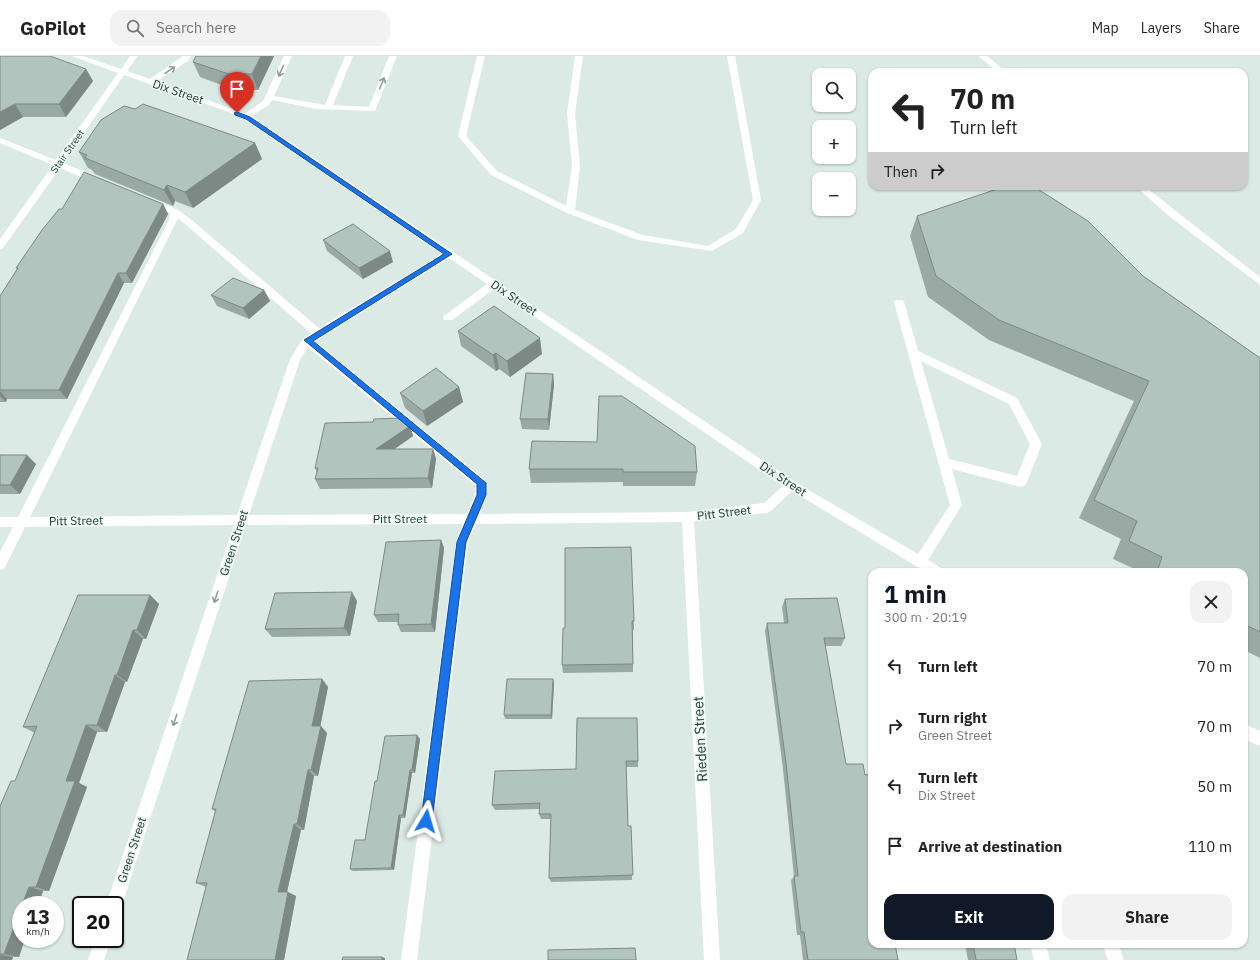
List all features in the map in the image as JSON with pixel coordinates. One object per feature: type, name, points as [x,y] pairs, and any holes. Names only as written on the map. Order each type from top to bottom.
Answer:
[{"type":"street","name":"Dix Street","points":[[79,56],[245,117],[791,485],[930,568]]},
{"type":"street","name":"Stair Street","points":[[0,246],[134,56]]},
{"type":"street","points":[[151,82],[185,59],[187,56]]},
{"type":"street","points":[[245,117],[266,104],[288,56]]},
{"type":"street","points":[[328,108],[349,56]]},
{"type":"street","points":[[270,97],[328,108],[372,109],[393,56]]},
{"type":"street","points":[[481,56],[462,136],[494,173],[570,211],[641,238],[709,249],[740,231],[757,200],[731,56]]},
{"type":"street","points":[[570,211],[576,166],[571,114],[579,56]]},
{"type":"street","points":[[982,56],[998,68]]},
{"type":"street","points":[[0,140],[108,184]]},
{"type":"street","points":[[1145,190],[1260,282]]},
{"type":"street","points":[[145,200],[175,212],[185,219],[313,337],[482,483],[481,495],[462,542],[409,960]]},
{"type":"street","points":[[0,565],[173,220],[175,212]]},
{"type":"street","name":"Green Street","points":[[117,896],[295,359],[313,337],[449,254]]},
{"type":"street","points":[[448,318],[494,284]]},
{"type":"street","points":[[899,302],[956,504],[920,562]]},
{"type":"street","points":[[913,353],[1013,401],[1036,444],[1020,482],[944,462]]},
{"type":"street","name":"Pitt Street","points":[[0,522],[688,517],[767,508],[791,485]]},
{"type":"street","name":"Rieden Street","points":[[688,517],[712,960]]},
{"type":"street","points":[[1248,733],[1260,739]]},
{"type":"street","points":[[96,960],[100,948]]},
{"type":"street","points":[[1039,948],[1042,960]]},
{"type":"street","points":[[1112,948],[1116,960]]},
{"type":"building","points":[[0,56],[50,56],[86,69],[59,104],[15,104],[0,112]]},
{"type":"building","points":[[196,56],[261,56],[252,74],[229,74],[193,62]]},
{"type":"building","points":[[143,104],[255,143],[185,192],[167,185],[164,190],[85,158],[87,155],[79,152],[101,120],[124,106],[135,109]]},
{"type":"building","points":[[84,172],[163,204],[126,273],[118,273],[59,390],[0,390],[0,296],[18,268],[16,268],[42,230],[59,209],[62,209]]},
{"type":"building","points":[[994,190],[1039,190],[1088,221],[1143,276],[1260,358],[1260,632],[1248,626],[1248,568],[1158,568],[1162,557],[1129,541],[1137,521],[1094,500],[1149,381],[999,320],[936,276],[917,216]]},
{"type":"building","points":[[353,224],[390,251],[359,268],[323,240]]},
{"type":"building","points":[[233,278],[264,290],[243,308],[211,295]]},
{"type":"building","points":[[494,306],[540,338],[507,361],[496,353],[493,355],[458,331]]},
{"type":"building","points":[[436,368],[459,387],[423,411],[400,393]]},
{"type":"building","points":[[526,373],[553,374],[548,419],[520,419]]},
{"type":"building","points":[[599,396],[622,396],[695,446],[697,472],[623,472],[623,469],[529,469],[532,441],[597,442]]},
{"type":"building","points":[[400,418],[410,426],[376,449],[433,449],[428,478],[315,479],[318,468],[315,468],[325,423],[373,422],[374,419]]},
{"type":"building","points":[[0,455],[27,455],[10,485],[0,485]]},
{"type":"building","points":[[441,540],[431,624],[398,625],[399,614],[374,615],[386,542]]},
{"type":"building","points":[[631,547],[634,621],[632,621],[633,664],[562,665],[563,628],[565,628],[565,548]]},
{"type":"building","points":[[352,592],[344,628],[265,629],[275,593]]},
{"type":"building","points":[[78,595],[150,595],[137,630],[133,630],[97,725],[86,725],[66,781],[75,781],[36,887],[29,887],[26,896],[12,896],[12,932],[4,954],[0,954],[0,806],[11,781],[15,781],[37,726],[23,727]]},
{"type":"building","points":[[837,598],[845,638],[824,638],[846,764],[863,764],[865,775],[868,775],[868,948],[896,948],[898,960],[808,960],[804,932],[801,932],[794,876],[798,876],[786,763],[767,623],[788,623],[785,599]]},
{"type":"building","points":[[322,679],[312,726],[321,726],[311,770],[308,770],[297,824],[294,824],[278,892],[288,892],[275,960],[187,960],[207,883],[196,883],[216,809],[212,809],[249,681]]},
{"type":"building","points":[[507,679],[553,679],[551,715],[504,715]]},
{"type":"building","points":[[577,718],[637,718],[638,761],[626,761],[628,826],[631,826],[633,875],[549,878],[551,814],[539,814],[540,803],[492,805],[495,771],[576,769]]},
{"type":"building","points":[[417,735],[403,815],[399,815],[391,868],[350,869],[355,840],[365,840],[375,781],[377,781],[385,736]]},
{"type":"building","points":[[635,948],[636,960],[548,960],[548,950]]},
{"type":"building","points":[[974,948],[1015,948],[1017,960],[976,960]]},
{"type":"building","points":[[343,957],[382,957],[382,960],[342,960]]},
{"type":"route","points":[[237,113],[248,118],[449,254],[308,340],[482,483],[481,495],[462,542],[426,821]]}]
